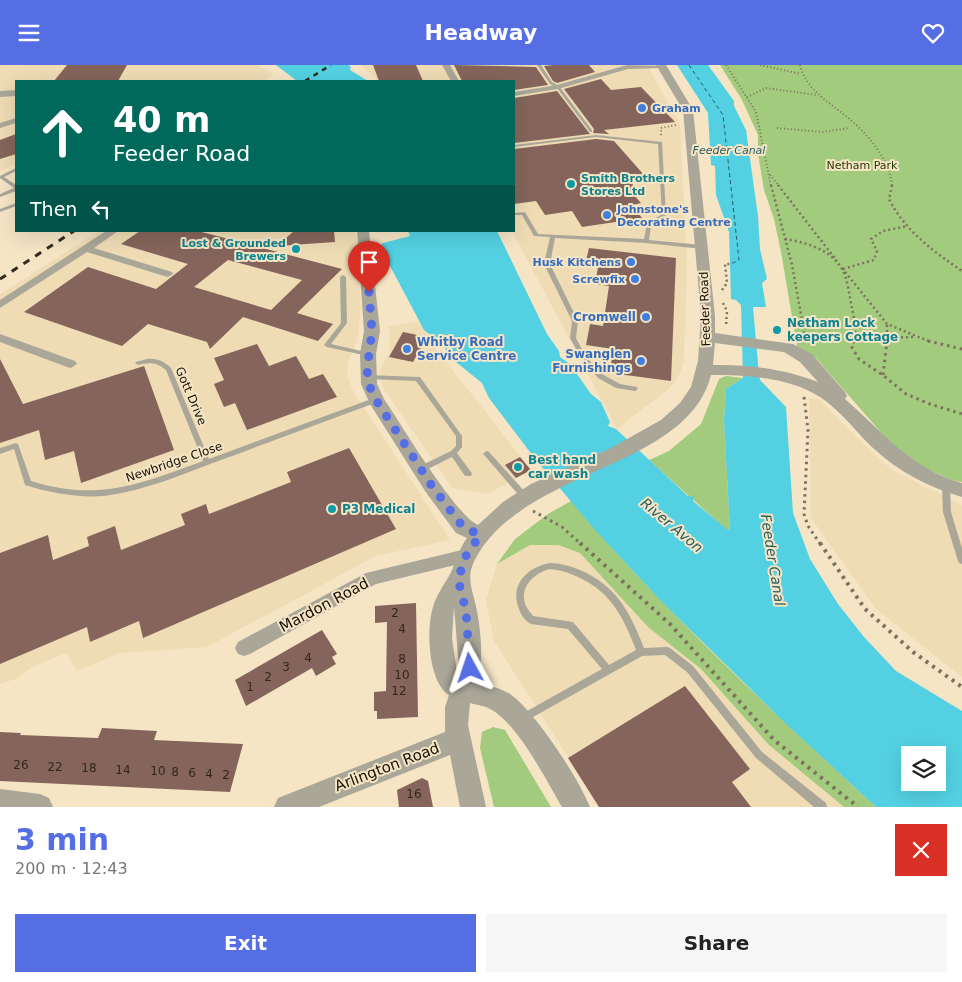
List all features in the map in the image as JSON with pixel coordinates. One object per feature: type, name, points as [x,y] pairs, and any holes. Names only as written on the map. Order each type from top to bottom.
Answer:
[{"type":"street","points":[[446,65],[454,80]]},
{"type":"street","points":[[515,94],[558,87],[608,70],[628,67],[662,66]]},
{"type":"street","name":"Feeder Road","points":[[462,691],[450,683],[444,667],[442,612],[449,592],[458,579],[466,556],[480,535],[525,497],[644,440],[670,422],[687,405],[698,389],[704,370],[720,338],[702,247],[688,110],[662,66]]},
{"type":"street","points":[[0,94],[15,93]]},
{"type":"street","points":[[0,126],[15,120]]},
{"type":"street","points":[[0,305],[112,232]]},
{"type":"street","points":[[363,232],[372,331],[368,354],[369,385],[376,400],[421,469],[463,527],[480,535]]},
{"type":"street","points":[[87,249],[168,274]]},
{"type":"street","points":[[0,338],[70,365]]},
{"type":"street","points":[[720,338],[788,347],[806,357],[864,427]]},
{"type":"street","points":[[704,370],[774,376],[798,381],[818,389],[834,400],[888,451],[914,469],[954,488]]},
{"type":"street","name":"Mardon Road","points":[[244,648],[372,578],[466,556]]},
{"type":"street","points":[[473,807],[456,725],[457,707],[462,691],[490,695],[502,702],[520,720],[577,807]]},
{"type":"street","name":"Arlington Road","points":[[287,807],[459,739]]},
{"type":"street","points":[[0,802],[40,807]]},
{"type":"lane","points":[[539,65],[551,83],[558,87],[590,131]]},
{"type":"lane","points":[[515,146],[596,136],[660,143],[664,215],[649,225],[646,241]]},
{"type":"lane","points":[[15,170],[1,177],[15,187]]},
{"type":"lane","points":[[0,196],[15,188]]},
{"type":"lane","points":[[0,211],[15,204]]},
{"type":"lane","points":[[515,214],[522,213],[536,235],[646,241],[702,247]]},
{"type":"lane","points":[[553,236],[547,264],[575,321],[573,338],[584,358],[600,376],[618,386],[635,389]]},
{"type":"lane","points":[[343,277],[344,323],[326,345],[368,354]]},
{"type":"lane","name":"Gott Drive","points":[[138,363],[148,360],[157,361],[164,363],[169,369],[207,463]]},
{"type":"lane","points":[[368,377],[418,379],[459,436],[459,447],[453,453],[421,469]]},
{"type":"lane","name":"Newbridge Close","points":[[0,451],[16,446],[28,483],[45,489],[71,494],[98,495],[122,491],[207,463],[376,400]]},
{"type":"lane","points":[[453,453],[468,474]]},
{"type":"lane","points":[[487,454],[525,497]]},
{"type":"lane","points":[[954,488],[947,512],[962,561]]},
{"type":"lane","points":[[608,670],[570,625],[531,620],[522,606],[522,584],[531,573],[550,566],[579,574],[605,588],[628,619],[641,653]]},
{"type":"lane","points":[[520,720],[641,653],[667,651],[690,669],[759,755],[822,807]]},
{"type":"path","points":[[726,65],[756,112],[769,174],[792,265],[806,344]]},
{"type":"path","points":[[760,65],[802,74]]},
{"type":"path","points":[[800,65],[802,74],[817,95],[855,123],[887,166],[893,187],[889,199],[894,211],[936,254],[962,271]]},
{"type":"path","points":[[747,97],[766,88],[817,95]]},
{"type":"path","points":[[660,143],[661,127],[689,123]]},
{"type":"path","points":[[777,128],[823,133],[849,128]]},
{"type":"path","points":[[769,174],[887,324],[919,337],[962,349]]},
{"type":"path","points":[[842,268],[874,260],[877,251],[871,239],[877,233],[886,229],[908,226]]},
{"type":"path","points":[[785,239],[812,245],[826,253],[842,268],[855,324],[856,338],[850,346],[852,353],[862,362],[884,375],[900,390],[945,410],[962,413]]},
{"type":"path","points":[[722,295],[722,289],[727,283],[725,264],[731,264]]},
{"type":"path","points":[[720,338],[727,311],[722,300]]},
{"type":"path","points":[[884,375],[883,365],[888,336],[887,324]]},
{"type":"path","points":[[856,338],[919,337]]},
{"type":"path","points":[[798,381],[797,386],[804,396],[808,430],[804,514],[808,526],[865,609],[913,652],[962,687]]},
{"type":"shaded area","points":[[0,65],[257,65],[274,74],[265,80],[15,80],[15,164],[0,171]]},
{"type":"shaded area","points":[[360,65],[647,65],[680,124],[687,263],[684,362],[672,386],[617,429],[513,232],[515,232],[515,80],[378,80]]},
{"type":"shaded area","points":[[97,232],[355,232],[361,308],[357,342],[349,359],[347,374],[352,389],[450,540],[376,556],[207,647],[120,653],[77,671],[66,653],[32,667],[18,678],[0,684],[0,294]]},
{"type":"shaded area","points":[[419,321],[433,345],[531,470],[488,494],[452,488],[385,391],[381,380],[380,369],[390,351],[389,326]]},
{"type":"shaded area","points":[[809,398],[819,399],[859,440],[892,470],[962,505],[962,677],[876,609],[811,518]]},
{"type":"shaded area","points":[[530,545],[558,545],[580,553],[648,627],[701,669],[769,745],[844,807],[600,807],[494,641],[486,600],[497,564]]},
{"type":"green space","name":"Netham Park","points":[[720,65],[962,65],[962,482],[952,480],[921,466],[892,445],[816,358],[797,346],[781,252],[774,219],[764,190],[758,154],[758,135],[742,100]]},
{"type":"green space","points":[[726,376],[743,378],[726,389],[724,421],[730,530],[728,531],[649,460],[669,451],[701,424],[719,379]]},
{"type":"green space","points":[[571,501],[606,542],[680,620],[757,696],[876,807],[844,807],[769,745],[701,669],[648,627],[580,553],[558,545],[530,545],[497,564],[515,539],[548,514]]},
{"type":"green space","points":[[493,727],[505,730],[551,807],[494,807],[480,748],[482,732]]},
{"type":"water","points":[[276,65],[348,65],[351,67],[350,70],[366,80],[296,80]]},
{"type":"water","points":[[677,65],[708,65],[734,101],[734,106],[746,130],[758,216],[760,249],[767,279],[762,283],[766,307],[753,307],[759,375],[760,380],[786,407],[793,513],[810,559],[838,604],[864,637],[896,671],[962,711],[962,807],[876,807],[785,723],[662,602],[595,530],[536,460],[489,398],[482,383],[451,358],[443,345],[424,330],[380,247],[383,243],[410,236],[408,232],[497,232],[547,334],[559,351],[560,357],[570,364],[591,394],[601,402],[610,422],[608,426],[616,429],[688,496],[694,497],[693,501],[730,530],[724,421],[726,389],[743,378],[741,305],[736,300],[731,299],[729,232],[716,195],[715,166],[711,165],[708,113]]},
{"type":"building","points":[[67,65],[127,65],[119,80],[55,80]]},
{"type":"building","points":[[373,65],[416,65],[423,80],[379,80]]},
{"type":"building","points":[[454,65],[536,67],[548,85],[515,90],[515,80],[462,80]]},
{"type":"building","points":[[589,65],[595,72],[557,83],[553,81],[544,66]]},
{"type":"building","points":[[601,79],[611,90],[641,87],[675,122],[604,130],[609,134],[593,133],[594,129],[564,89]]},
{"type":"building","points":[[557,91],[590,134],[515,143],[515,98]]},
{"type":"building","points":[[15,134],[15,154],[0,159],[0,140]]},
{"type":"building","points":[[596,139],[614,141],[644,175],[644,177],[628,179],[639,192],[636,193],[638,195],[634,195],[641,203],[632,205],[642,218],[582,227],[572,211],[545,215],[536,201],[515,204],[515,149]]},
{"type":"building","points":[[139,232],[202,232],[342,269],[297,313],[333,324],[318,341],[243,317],[210,349],[207,342],[148,324],[122,346],[24,312],[88,267],[156,289],[188,264],[121,244]],"holes":[[[228,260],[302,280],[271,310],[194,287]]]},
{"type":"building","points":[[293,232],[334,232],[335,242],[277,246]]},
{"type":"building","points":[[589,248],[676,258],[671,381],[610,373],[613,349],[586,345],[590,324],[603,326],[609,286],[595,284],[598,267],[585,265]]},
{"type":"building","name":"Whitby Road Service Centre","points":[[403,332],[427,337],[413,362],[389,357]]},
{"type":"building","points":[[257,344],[269,366],[296,356],[309,379],[323,374],[337,397],[247,430],[235,403],[224,407],[214,384],[224,380],[214,358]]},
{"type":"building","points":[[0,359],[23,404],[144,366],[174,450],[81,483],[74,451],[45,460],[39,430],[0,443]]},
{"type":"building","points":[[349,448],[396,529],[143,638],[139,621],[90,642],[87,627],[0,664],[0,553],[48,535],[53,560],[89,546],[87,537],[115,526],[121,550],[185,525],[181,514],[206,504],[209,514],[291,482],[287,472]]},
{"type":"building","name":"Best hand car wash","points":[[520,457],[531,470],[516,478],[505,465]]},
{"type":"building","points":[[416,603],[418,717],[377,719],[377,711],[374,711],[374,692],[386,691],[387,622],[375,623],[375,606]]},
{"type":"building","points":[[322,630],[337,654],[332,657],[336,664],[316,676],[312,668],[246,706],[235,680]]},
{"type":"building","points":[[685,686],[750,769],[732,782],[751,807],[599,807],[568,758]]},
{"type":"building","points":[[102,728],[157,731],[154,740],[243,744],[230,792],[0,781],[0,732],[21,733],[20,735],[98,738]]},
{"type":"building","points":[[422,778],[428,781],[433,807],[399,807],[397,790]]},
{"type":"ferry route","points":[[689,65],[723,115],[739,260],[731,264]]},
{"type":"railway","points":[[307,80],[331,65]]},
{"type":"railway","points":[[0,279],[72,232]]},
{"type":"place","name":"Graham","points":[[642,108]]},
{"type":"place","name":"Smith Brothers Stores Ltd","points":[[571,184]]},
{"type":"place","name":"Johnstone's Decorating Centre","points":[[607,215]]},
{"type":"place","name":"Lost & Grounded Brewers","points":[[296,249]]},
{"type":"place","name":"Husk Kitchens","points":[[631,262]]},
{"type":"place","name":"Screwfix","points":[[635,279]]},
{"type":"place","name":"Cromwell","points":[[646,317]]},
{"type":"place","name":"Netham Lock keepers Cottage","points":[[777,330]]},
{"type":"place","name":"Whitby Road Service Centre","points":[[407,349]]},
{"type":"place","name":"Swanglen Furnishings","points":[[641,361]]},
{"type":"place","name":"Best hand car wash","points":[[518,467]]},
{"type":"place","name":"P3 Medical","points":[[332,509]]},
{"type":"route","points":[[369,292],[372,331],[367,370],[369,385],[376,400],[432,486],[463,527],[480,535],[466,556],[458,579],[466,611],[470,668]]},
{"type":"water label","name":"Feeder Canal","points":[[729,150]]},
{"type":"water label","name":"River Avon","points":[[672,525]]},
{"type":"water label","name":"Feeder Canal","points":[[773,560]]}]
